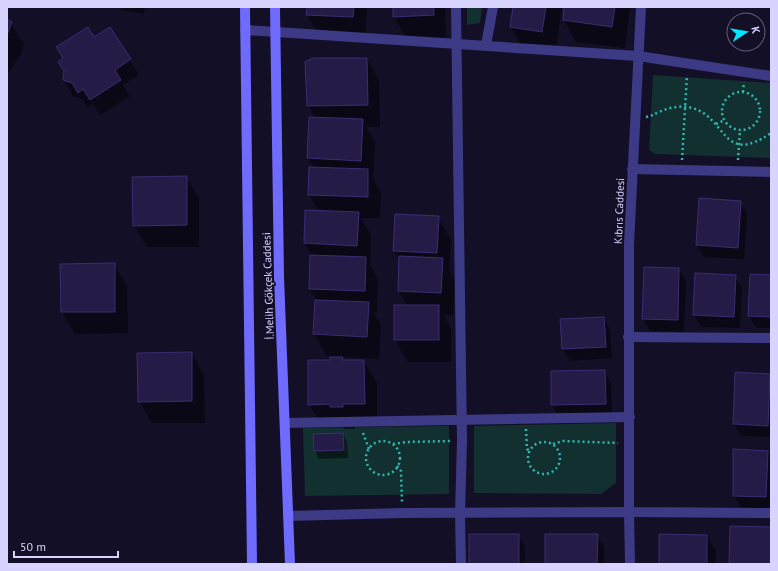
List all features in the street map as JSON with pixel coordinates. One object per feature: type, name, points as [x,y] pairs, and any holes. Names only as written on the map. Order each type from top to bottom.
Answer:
[{"type":"main road","name":"İ.Melih Gökçek Caddesi","points":[[245,7],[252,564]]},
{"type":"main road","name":"İ.Melih Gökçek Caddesi","points":[[274,7],[279,277],[290,564]]},
{"type":"street","points":[[456,7],[462,420],[460,514],[461,564]]},
{"type":"street","points":[[486,45],[493,7]]},
{"type":"street","name":"Kıbrıs Caddesi","points":[[630,564],[630,417],[628,337],[632,170],[641,7]]},
{"type":"street","points":[[245,30],[638,56],[771,76]]},
{"type":"street","points":[[632,170],[771,172]]},
{"type":"street","points":[[628,337],[771,338]]},
{"type":"street","points":[[285,423],[630,417]]},
{"type":"street","points":[[288,516],[402,513],[771,513]]},
{"type":"path","points":[[682,170],[687,63]]},
{"type":"path","points":[[743,92],[752,95],[758,101],[761,110],[759,119],[753,126],[740,130],[728,124],[725,120],[723,107],[727,99],[734,93],[743,92]]},
{"type":"path","points":[[635,118],[653,116],[658,112],[684,106],[704,113],[716,124],[719,130],[729,141],[740,144],[756,142],[771,133]]},
{"type":"path","points":[[716,124],[725,120]]},
{"type":"path","points":[[738,171],[740,130]]},
{"type":"path","points":[[527,419],[527,448],[530,451]]},
{"type":"path","points":[[363,422],[363,435],[369,449]]},
{"type":"path","points":[[392,444],[397,449],[400,458],[397,466],[389,473],[380,474],[371,470],[366,462],[367,452],[372,444],[381,441],[392,444],[407,442],[462,441]]},
{"type":"path","points":[[553,444],[560,454],[559,465],[551,473],[539,474],[530,467],[527,456],[532,446],[542,441],[553,444],[563,441],[630,443]]},
{"type":"path","points":[[397,466],[401,471],[402,513]]},
{"type":"green space","points":[[467,7],[482,7],[480,23],[467,25]]},
{"type":"green space","points":[[653,75],[771,83],[771,158],[655,154],[649,150]]},
{"type":"green space","points":[[616,423],[616,483],[601,494],[474,493],[474,426]]},
{"type":"green space","points":[[449,426],[449,494],[305,496],[303,428]]},
{"type":"building","points":[[307,7],[354,7],[353,17],[306,15]]},
{"type":"building","points":[[393,7],[434,7],[434,15],[393,17]]},
{"type":"building","points":[[513,7],[546,7],[542,32],[510,27]]},
{"type":"building","points":[[564,7],[615,7],[612,27],[563,20]]},
{"type":"building","points":[[7,19],[12,22],[7,35]]},
{"type":"building","points":[[88,27],[94,37],[110,27],[131,59],[115,70],[121,80],[90,100],[83,89],[78,93],[72,83],[63,80],[64,71],[58,62],[63,58],[56,47]]},
{"type":"building","points":[[313,58],[367,58],[368,105],[307,106],[305,62]]},
{"type":"building","points":[[309,117],[363,119],[361,161],[307,158]]},
{"type":"building","points":[[309,167],[368,169],[368,197],[308,195]]},
{"type":"building","points":[[187,176],[187,225],[133,226],[132,177]]},
{"type":"building","points":[[699,198],[741,201],[738,248],[696,245]]},
{"type":"building","points":[[305,210],[359,212],[357,246],[304,243]]},
{"type":"building","points":[[395,214],[439,216],[437,253],[393,251]]},
{"type":"building","points":[[310,255],[366,257],[365,291],[309,289]]},
{"type":"building","points":[[399,256],[443,258],[441,293],[398,291]]},
{"type":"building","points":[[115,263],[115,312],[61,312],[60,264]]},
{"type":"building","points":[[644,267],[679,268],[678,320],[642,319]]},
{"type":"building","points":[[695,273],[736,275],[734,317],[693,315]]},
{"type":"building","points":[[750,274],[771,275],[771,317],[748,316]]},
{"type":"building","points":[[315,300],[369,302],[367,337],[313,334]]},
{"type":"building","points":[[394,305],[439,305],[439,340],[394,340]]},
{"type":"building","points":[[604,317],[606,347],[562,349],[560,319]]},
{"type":"building","points":[[192,352],[192,401],[138,402],[137,353]]},
{"type":"building","points":[[330,357],[343,357],[342,360],[364,360],[365,404],[343,404],[343,407],[330,407],[330,404],[308,405],[308,360],[330,360]]},
{"type":"building","points":[[605,370],[606,404],[551,405],[551,371]]},
{"type":"building","points":[[735,372],[770,374],[768,426],[733,424]]},
{"type":"building","points":[[343,433],[344,450],[314,451],[313,434]]},
{"type":"building","points":[[733,449],[768,451],[766,497],[733,496]]},
{"type":"building","points":[[730,526],[771,527],[771,564],[729,564]]},
{"type":"building","points":[[469,534],[519,534],[519,564],[469,564]]},
{"type":"building","points":[[545,534],[598,534],[597,564],[545,564]]},
{"type":"building","points":[[659,534],[707,535],[707,564],[659,564]]}]
